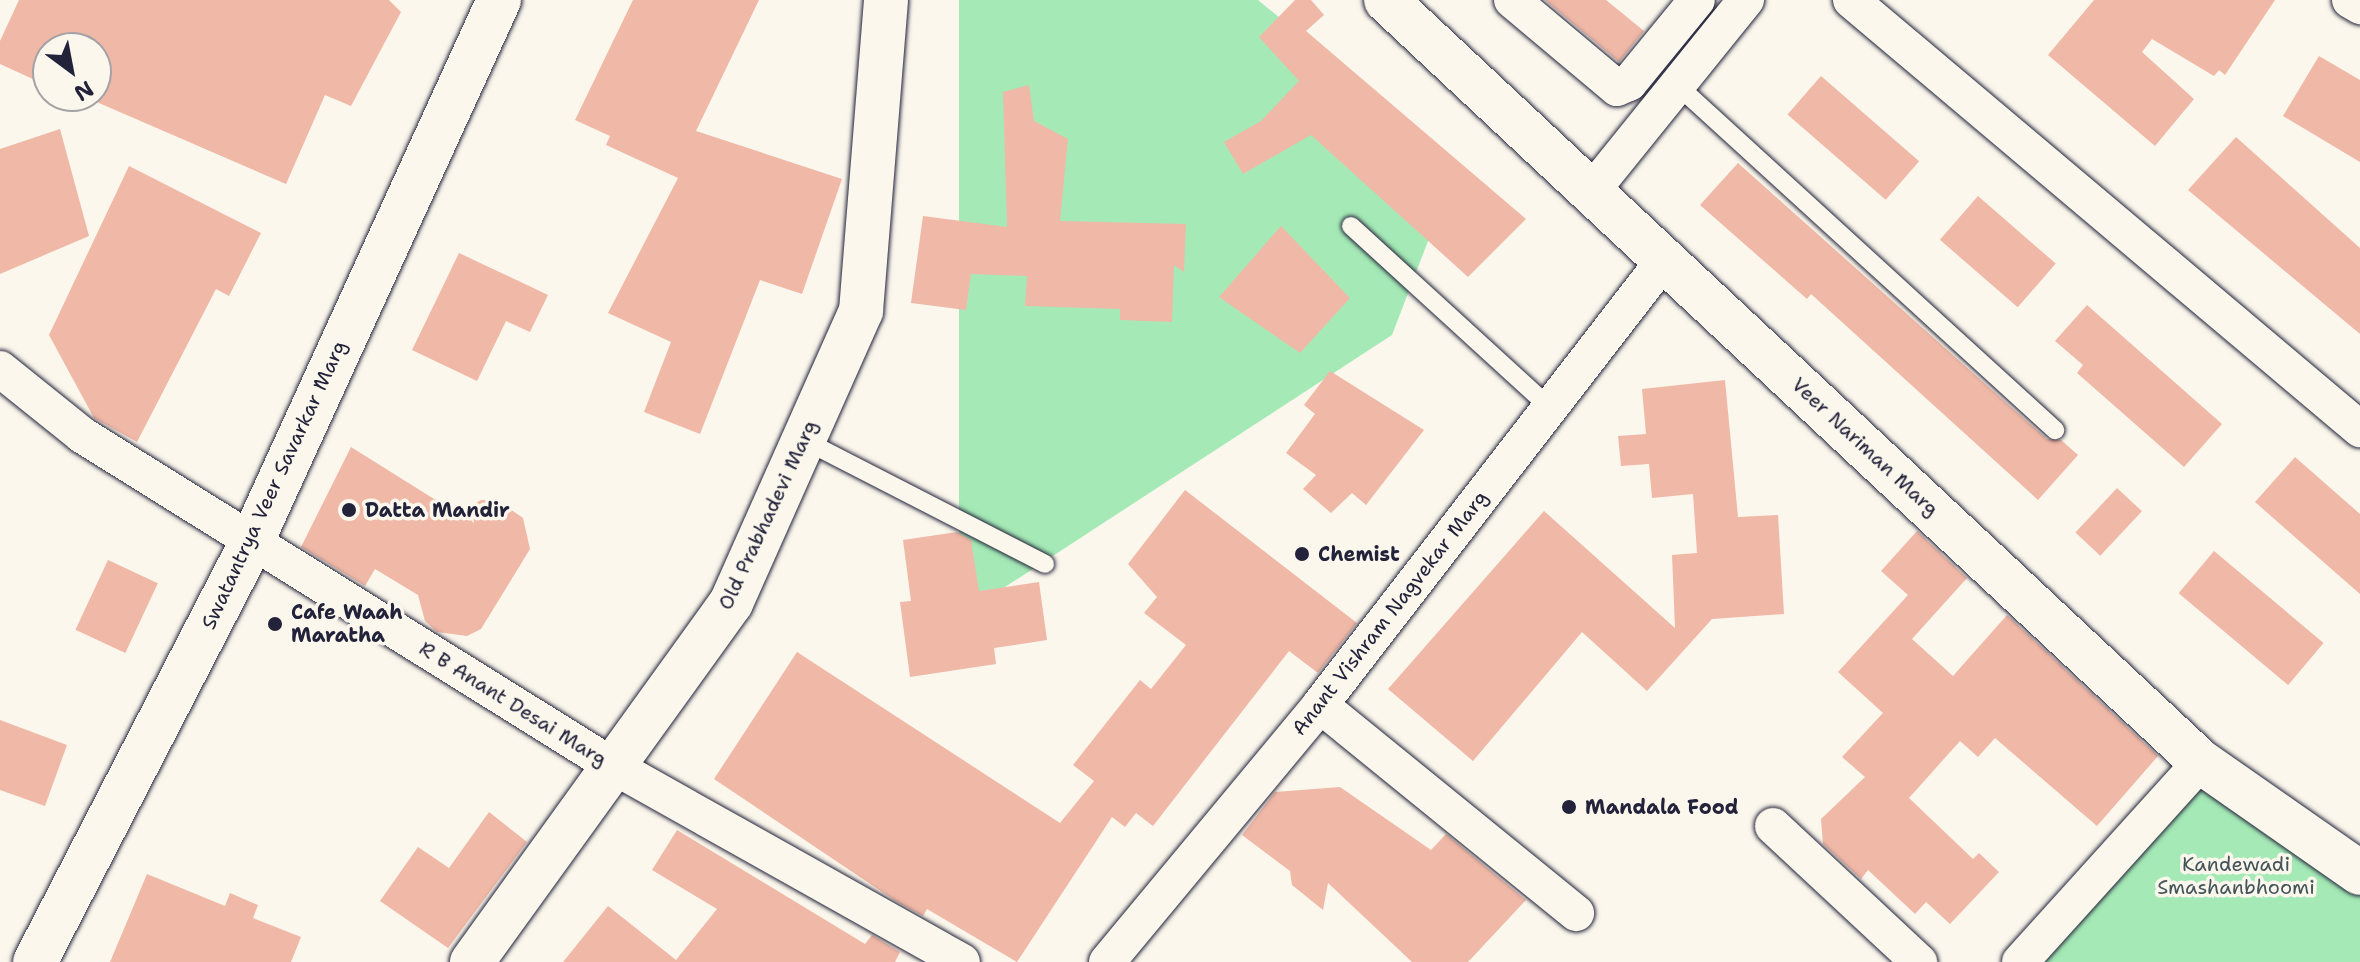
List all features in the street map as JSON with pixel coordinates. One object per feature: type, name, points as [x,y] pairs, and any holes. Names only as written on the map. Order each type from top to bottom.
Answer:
[{"type":"street","name":"Swatantrya Veer Savarkar Marg","points":[[35,962],[252,541],[499,0]]},
{"type":"street","name":"Old Prabhadevi Marg","points":[[472,962],[731,603],[861,311],[886,0]]},
{"type":"street","name":"Veer Nariman Marg","points":[[1386,0],[2201,762],[2360,874]]},
{"type":"street","points":[[1512,0],[1617,88],[1629,83],[1680,6],[1708,42]]},
{"type":"street","points":[[1591,192],[1708,42],[1746,0]]},
{"type":"street","points":[[1851,0],[2360,429]]},
{"type":"street","points":[[2350,0],[2360,6]]},
{"type":"street","name":"Anant Vishram Nagvekar Marg","points":[[1107,962],[1320,705],[1665,259]]},
{"type":"street","name":"R B Anant Desai Marg","points":[[0,369],[82,435],[613,766],[962,962]]},
{"type":"street","points":[[1320,705],[1576,913]]},
{"type":"street","points":[[2020,962],[2201,762]]},
{"type":"street","points":[[1773,826],[1919,962]]},
{"type":"lane","points":[[1675,83],[2055,430]]},
{"type":"lane","points":[[1351,226],[1550,408]]},
{"type":"lane","points":[[804,440],[1045,564]]},
{"type":"green space","points":[[959,0],[1258,0],[1458,163],[1392,335],[959,617]]},
{"type":"green space","name":"Kandewadi Smashanbhoomi","points":[[2227,756],[2360,865],[2360,962],[2040,962]]},
{"type":"building","points":[[19,0],[389,0],[401,12],[351,106],[325,95],[286,184],[112,109],[112,32],[32,32],[32,79],[0,64],[0,41]]},
{"type":"building","points":[[633,0],[759,0],[696,131],[842,179],[802,294],[760,280],[700,434],[644,412],[671,342],[608,313],[678,178],[606,145],[610,136],[575,120]]},
{"type":"building","points":[[1295,0],[1311,0],[1324,15],[1306,31],[1526,219],[1468,277],[1311,135],[1243,174],[1224,142],[1261,121],[1299,81],[1259,37]]},
{"type":"building","points":[[1545,0],[1606,0],[1644,31],[1619,62]]},
{"type":"building","points":[[2094,0],[2275,0],[2225,75],[2219,70],[2214,76],[2152,39],[2142,52],[2194,99],[2155,146],[2048,55]]},
{"type":"building","points":[[2319,56],[2360,80],[2360,162],[2283,116]]},
{"type":"building","points":[[1821,76],[1919,161],[1886,200],[1788,114]]},
{"type":"building","points":[[1029,85],[1034,121],[1068,139],[1060,221],[1186,224],[1184,272],[1174,265],[1172,322],[1120,320],[1120,309],[1025,306],[1027,276],[971,274],[966,310],[911,303],[923,216],[1007,227],[1003,92]]},
{"type":"building","points":[[60,129],[89,236],[0,274],[0,149]]},
{"type":"building","points":[[2236,137],[2360,248],[2360,334],[2188,190]]},
{"type":"building","points":[[1738,163],[2047,439],[2061,440],[2078,455],[2038,500],[1811,294],[1807,299],[1700,205]]},
{"type":"building","points":[[129,166],[261,233],[229,296],[216,289],[137,442],[94,418],[49,335]]},
{"type":"building","points":[[1978,196],[2056,264],[2018,307],[1940,240]]},
{"type":"building","points":[[1281,226],[1350,298],[1300,353],[1219,297]]},
{"type":"building","points":[[459,253],[548,295],[530,332],[506,321],[477,381],[412,350]]},
{"type":"building","points":[[2087,305],[2222,424],[2184,467],[2077,373],[2083,365],[2055,341]]},
{"type":"building","points":[[1330,371],[1424,430],[1366,505],[1352,493],[1331,513],[1303,489],[1316,475],[1286,453],[1315,414],[1304,405]]},
{"type":"building","points":[[1725,380],[1738,517],[1778,515],[1784,614],[1712,619],[1647,691],[1582,632],[1473,761],[1388,689],[1544,511],[1675,628],[1672,555],[1697,553],[1693,494],[1652,498],[1649,464],[1621,466],[1618,436],[1646,434],[1642,389]]},
{"type":"building","points":[[351,447],[458,514],[481,500],[497,500],[523,518],[530,549],[481,629],[467,636],[437,632],[425,621],[418,595],[375,569],[365,586],[301,547]]},
{"type":"building","points":[[2295,457],[2360,514],[2360,594],[2255,502]]},
{"type":"building","points":[[2117,488],[2142,511],[2100,556],[2075,533]]},
{"type":"building","points":[[1185,490],[1357,623],[1318,673],[1289,651],[1153,826],[1136,813],[1125,827],[1112,817],[1017,962],[927,909],[923,916],[897,902],[714,779],[797,652],[1060,823],[1094,781],[1073,765],[1140,680],[1151,689],[1186,645],[1144,613],[1157,597],[1128,564]]},
{"type":"building","points":[[1917,531],[1967,578],[1912,639],[1953,676],[2007,615],[2158,756],[2097,826],[1995,738],[1978,757],[1960,741],[1909,798],[1973,859],[1979,853],[1999,872],[1950,924],[1926,902],[1915,914],[1868,870],[1861,879],[1823,844],[1821,819],[1865,777],[1842,757],[1883,713],[1838,672],[1908,595],[1881,571]]},
{"type":"building","points":[[957,532],[971,540],[979,591],[1039,582],[1047,640],[994,648],[996,664],[910,677],[900,602],[911,601],[903,540]]},
{"type":"building","points":[[2214,551],[2324,643],[2288,685],[2179,593]]},
{"type":"building","points":[[108,560],[158,583],[125,653],[75,630]]},
{"type":"building","points":[[0,720],[67,745],[45,806],[0,790]]},
{"type":"building","points":[[1340,787],[1431,850],[1446,834],[1526,900],[1468,962],[1412,962],[1328,883],[1323,910],[1292,885],[1290,871],[1242,835],[1275,792]]},
{"type":"building","points":[[489,812],[527,842],[448,948],[380,901],[418,847],[449,868]]},
{"type":"building","points":[[677,830],[865,944],[872,935],[900,952],[895,962],[563,962],[608,906],[676,960],[717,909],[652,870]]},
{"type":"building","points":[[147,874],[225,906],[230,893],[258,905],[253,918],[301,937],[291,962],[110,962]]},
{"type":"place","name":"Datta Mandir","points":[[349,510]]},
{"type":"place","name":"Chemist","points":[[1302,554]]},
{"type":"place","name":"Cafe Waah Maratha","points":[[275,624]]},
{"type":"place","name":"Mandala Food","points":[[1569,807]]}]
